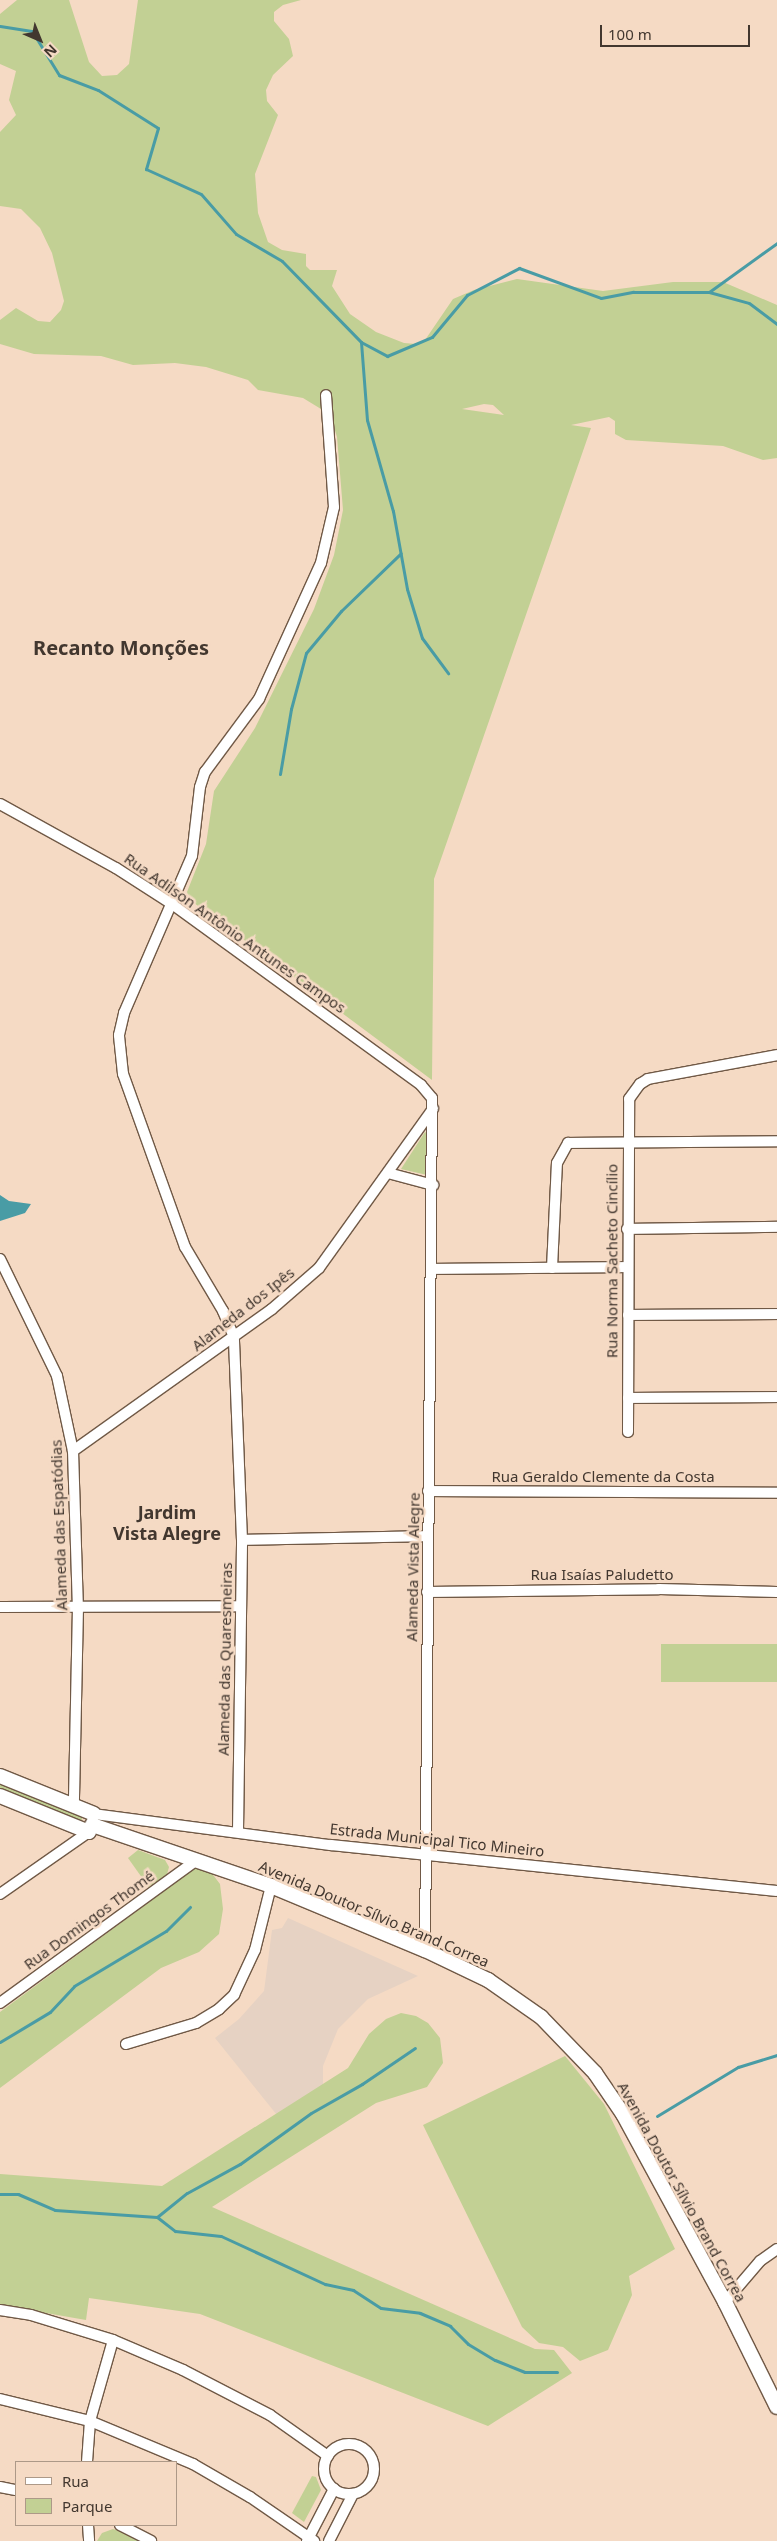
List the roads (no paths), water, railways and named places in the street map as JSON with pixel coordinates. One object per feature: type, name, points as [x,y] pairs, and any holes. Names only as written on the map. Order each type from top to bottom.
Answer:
[{"type":"main road","points":[[0,1776],[74,1805],[92,1824]]},
{"type":"main road","points":[[0,1796],[92,1824]]},
{"type":"main road","name":"Avenida Doutor Sílvio Brand Correa","points":[[92,1824],[271,1886],[425,1950],[504,1990],[552,2028],[595,2073],[623,2114],[725,2302],[777,2407]]},
{"type":"street","name":"Alameda das Quaresmeiras","points":[[238,1831],[242,1540],[234,1337],[226,1316],[185,1247],[123,1074],[119,1056],[119,1035],[124,1013],[192,856],[200,787],[205,772],[259,699],[321,563],[334,507],[326,395]]},
{"type":"street","name":"Rua Adilson Antônio Antunes Campos","points":[[0,804],[116,868],[172,904],[422,1085],[432,1098],[432,1109]]},
{"type":"street","name":"Rua Norma Sacheto Cincílio","points":[[628,1432],[627,1141],[630,1100],[634,1091],[648,1079],[777,1055]]},
{"type":"street","name":"Alameda dos Ipês","points":[[74,1451],[234,1337],[319,1268],[432,1109]]},
{"type":"street","name":"Alameda Vista Alegre","points":[[425,1950],[428,1855],[427,1536],[433,1185],[432,1109]]},
{"type":"street","points":[[552,1268],[557,1162],[561,1151],[576,1141],[777,1141]]},
{"type":"street","points":[[388,1173],[433,1185]]},
{"type":"street","points":[[628,1229],[777,1226]]},
{"type":"street","name":"Alameda das Espatódias","points":[[0,1259],[57,1376],[74,1451],[78,1607],[74,1805]]},
{"type":"street","points":[[431,1270],[628,1267]]},
{"type":"street","points":[[628,1315],[777,1314]]},
{"type":"street","points":[[628,1398],[777,1397]]},
{"type":"street","name":"Rua Geraldo Clemente da Costa","points":[[428,1491],[777,1493]]},
{"type":"street","points":[[242,1540],[427,1536]]},
{"type":"street","name":"Rua Isaías Paludetto","points":[[427,1592],[777,1592]]},
{"type":"street","points":[[0,1607],[240,1606]]},
{"type":"street","points":[[0,1894],[92,1824]]},
{"type":"street","name":"Estrada Municipal Tico Mineiro","points":[[92,1824],[238,1831],[428,1855],[777,1890]]},
{"type":"street","name":"Rua Domingos Thomé","points":[[0,2003],[197,1860]]},
{"type":"street","points":[[126,2044],[196,2022],[219,2009],[234,1995],[255,1950],[271,1886]]},
{"type":"street","points":[[725,2302],[760,2261],[777,2249]]},
{"type":"street","points":[[0,2310],[31,2315],[113,2340],[183,2370],[270,2415],[328,2456]]},
{"type":"street","points":[[87,2461],[90,2421],[113,2340]]},
{"type":"street","points":[[0,2399],[90,2421],[192,2464],[250,2497],[310,2540],[334,2490]]},
{"type":"street","points":[[330,2541],[353,2494],[371,2482],[374,2466],[370,2456],[362,2448],[346,2444],[328,2456],[324,2472],[334,2490],[353,2494]]},
{"type":"street","points":[[0,2486],[15,2490]]},
{"type":"street","points":[[88,2526],[88,2541]]},
{"type":"street","points":[[122,2526],[151,2541]]},
{"type":"water","points":[[0,1195],[9,1201],[31,1204],[25,1213],[0,1221]]},
{"type":"waterway","points":[[0,26],[32,31],[59,75],[98,90],[158,128],[146,169],[201,194],[236,234],[282,261],[361,342],[387,356],[432,337],[467,295],[519,268],[601,298],[633,292],[709,292],[749,303],[777,324]]},
{"type":"waterway","points":[[709,292],[777,243]]},
{"type":"waterway","points":[[361,342],[367,420],[393,511],[407,589],[422,638],[448,673]]},
{"type":"waterway","points":[[280,774],[291,709],[306,653],[341,611],[401,553]]},
{"type":"waterway","points":[[0,2042],[50,2012],[74,1986],[166,1931],[190,1907]]},
{"type":"waterway","points":[[157,2217],[187,2193],[240,2164],[311,2113],[362,2084],[415,2048]]},
{"type":"waterway","points":[[657,2116],[738,2067],[777,2055]]},
{"type":"waterway","points":[[0,2194],[18,2194],[55,2210],[157,2217],[175,2231],[221,2236],[325,2284],[353,2290],[381,2308],[420,2313],[450,2326],[468,2344],[495,2360],[525,2372],[557,2372]]},
{"type":"district","name":"Recanto Monções","points":[[121,647]]},
{"type":"district","name":"Jardim Vista Alegre","points":[[167,1524]]}]
